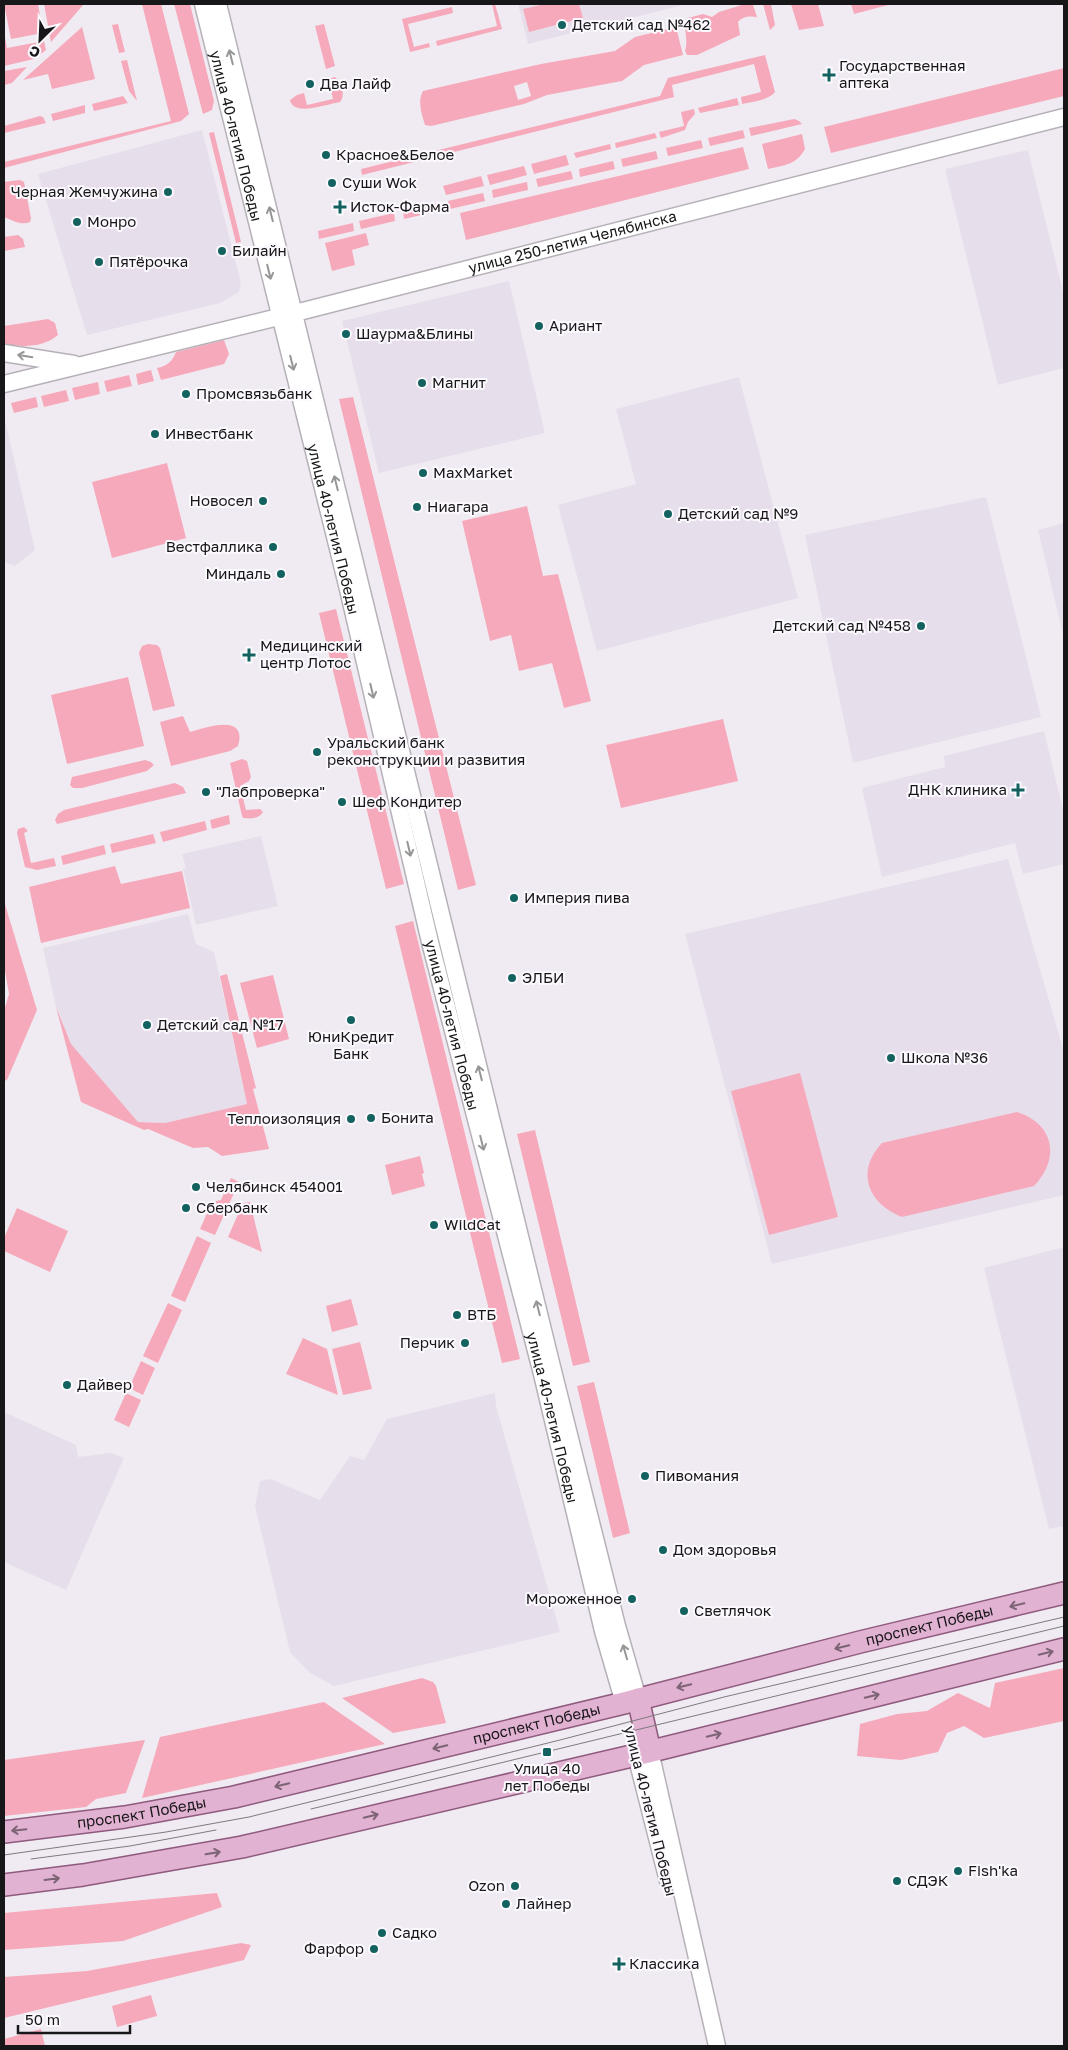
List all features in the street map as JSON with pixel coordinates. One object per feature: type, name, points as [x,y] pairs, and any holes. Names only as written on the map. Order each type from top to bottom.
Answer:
[{"type":"main road","name":"проспект Победы","points":[[4,1832],[125,1817],[234,1797],[631,1701],[860,1642],[1064,1593]]},
{"type":"main road","points":[[4,1885],[82,1875],[242,1847],[643,1753],[1064,1649]]},
{"type":"main road","name":"улица 40-летия Победы","points":[[631,1701],[643,1753]]},
{"type":"street","name":"улица 40-летия Победы","points":[[202,4],[288,314]]},
{"type":"street","name":"улица 40-летия Победы","points":[[218,4],[288,314],[438,940],[549,1379],[603,1631],[631,1701]]},
{"type":"street","name":"улица 250-летия Челябинска","points":[[4,384],[1064,117]]},
{"type":"street","name":"улица 250-летия Челябинска","points":[[4,353],[81,365]]},
{"type":"street","name":"улица 40-летия Победы","points":[[643,1753],[717,2046]]},
{"type":"street","name":"улица 40-летия Победы","points":[[643,1753],[708,2046]]},
{"type":"shaded area","points":[[4,4],[38,4],[43,33],[11,39]]},
{"type":"shaded area","points":[[44,4],[84,4],[51,42]]},
{"type":"shaded area","points":[[142,4],[161,4],[189,114],[181,121],[4,168],[4,162],[171,121]]},
{"type":"shaded area","points":[[174,4],[190,4],[214,101],[212,110],[203,114]]},
{"type":"shaded area","points":[[492,4],[495,4],[502,29],[437,46],[436,41],[497,26]]},
{"type":"shaded area","name":"Детский сад №462","points":[[518,4],[687,4],[528,44]]},
{"type":"shaded area","points":[[545,4],[579,4],[583,18],[529,32],[523,9]]},
{"type":"shaded area","points":[[745,4],[753,5],[757,17],[747,17],[738,22],[740,35],[697,55],[687,55],[685,51],[686,22],[688,18],[703,14],[712,17],[719,12]]},
{"type":"shaded area","points":[[763,4],[771,4],[775,25],[770,30]]},
{"type":"shaded area","points":[[791,4],[818,4],[824,26],[799,30]]},
{"type":"shaded area","points":[[851,4],[892,4],[854,14]]},
{"type":"shaded area","points":[[452,7],[453,13],[408,24],[414,47],[429,43],[430,47],[410,52],[402,19]]},
{"type":"shaded area","points":[[118,24],[125,52],[119,53],[112,25]]},
{"type":"shaded area","points":[[324,24],[335,66],[326,69],[315,26]]},
{"type":"shaded area","points":[[82,27],[95,79],[52,89],[48,74],[23,80]]},
{"type":"shaded area","points":[[676,27],[683,55],[644,65],[622,81],[547,95],[524,104],[431,126],[425,125],[420,104],[423,91],[541,64],[615,51],[635,37]],"holes":[[[527,82],[531,96],[518,100],[514,86]]]},
{"type":"shaded area","points":[[4,32],[7,48],[44,41],[46,50],[34,59],[4,66]]},
{"type":"shaded area","points":[[765,55],[775,92],[769,97],[760,100],[742,104],[741,97],[761,92],[754,64],[672,85],[674,97],[362,175],[361,169],[660,96],[668,78]]},
{"type":"shaded area","points":[[127,60],[137,101],[129,91],[121,61]]},
{"type":"shaded area","points":[[27,67],[12,83],[4,85],[4,71]]},
{"type":"shaded area","points":[[1064,68],[1064,96],[831,153],[824,127]]},
{"type":"shaded area","points":[[335,77],[342,89],[343,96],[340,102],[304,109],[292,105],[290,100],[304,93],[307,105],[333,99],[328,79]]},
{"type":"shaded area","points":[[123,96],[128,103],[94,111],[92,104]]},
{"type":"shaded area","points":[[737,98],[739,105],[700,113],[698,108]]},
{"type":"shaded area","points":[[85,105],[85,113],[53,121],[51,114]]},
{"type":"shaded area","points":[[694,109],[695,114],[688,122],[685,130],[661,138],[659,132],[684,126],[681,112]]},
{"type":"shaded area","points":[[40,116],[43,117],[46,123],[4,133],[4,126]]},
{"type":"shaded area","points":[[794,119],[802,124],[751,136],[749,128]]},
{"type":"shaded area","points":[[202,130],[241,283],[239,292],[220,303],[87,335],[38,174]]},
{"type":"shaded area","points":[[743,130],[745,138],[710,146],[708,138]]},
{"type":"shaded area","points":[[214,132],[241,242],[236,243],[209,133]]},
{"type":"shaded area","points":[[655,133],[657,138],[616,148],[615,143]]},
{"type":"shaded area","points":[[802,134],[805,149],[802,154],[789,164],[768,169],[762,144]]},
{"type":"shaded area","points":[[701,140],[703,148],[668,156],[666,148]]},
{"type":"shaded area","points":[[610,144],[611,149],[576,158],[574,153]]},
{"type":"shaded area","points":[[743,147],[749,169],[466,240],[460,213]]},
{"type":"shaded area","points":[[1028,150],[1064,296],[1064,368],[998,385],[945,169]]},
{"type":"shaded area","points":[[656,151],[658,159],[623,167],[621,159]]},
{"type":"shaded area","points":[[566,155],[569,165],[534,174],[531,164]]},
{"type":"shaded area","points":[[613,161],[615,169],[580,177],[579,169]]},
{"type":"shaded area","points":[[524,166],[527,175],[490,185],[487,175]]},
{"type":"shaded area","points":[[571,171],[573,179],[538,187],[536,179]]},
{"type":"shaded area","points":[[481,176],[484,186],[446,195],[443,186]]},
{"type":"shaded area","points":[[20,180],[24,182],[31,218],[30,222],[27,223],[17,222],[4,217],[4,182]]},
{"type":"shaded area","points":[[527,182],[528,190],[493,198],[492,190]]},
{"type":"shaded area","points":[[483,193],[485,201],[450,209],[448,201]]},
{"type":"shaded area","points":[[438,203],[439,211],[404,219],[403,211]]},
{"type":"shaded area","points":[[394,213],[395,221],[361,229],[359,221]]},
{"type":"shaded area","points":[[353,223],[354,231],[319,239],[318,231]]},
{"type":"shaded area","points":[[366,233],[369,245],[352,250],[355,265],[332,271],[325,243]]},
{"type":"shaded area","points":[[18,235],[23,239],[25,247],[4,251],[4,237]]},
{"type":"shaded area","points":[[509,281],[545,433],[379,473],[342,321]]},
{"type":"shaded area","points":[[48,319],[55,323],[58,335],[52,339],[32,346],[4,344],[4,326]]},
{"type":"shaded area","points":[[224,340],[229,354],[224,364],[161,380],[157,368],[169,363],[176,352]]},
{"type":"shaded area","points":[[151,370],[154,381],[138,385],[136,374]]},
{"type":"shaded area","points":[[129,375],[132,386],[107,392],[104,381]]},
{"type":"shaded area","name":"Детский сад №9","points":[[739,377],[798,598],[597,651],[558,505],[636,484],[616,409]]},
{"type":"shaded area","points":[[98,382],[100,394],[75,400],[72,388]]},
{"type":"shaded area","points":[[66,390],[69,401],[44,407],[41,396]]},
{"type":"shaded area","points":[[36,397],[38,407],[14,413],[11,403]]},
{"type":"shaded area","points":[[353,397],[476,885],[458,890],[339,399]]},
{"type":"shaded area","points":[[5,420],[35,550],[15,566],[4,562]]},
{"type":"shaded area","points":[[167,463],[186,538],[112,558],[92,482]]},
{"type":"shaded area","name":"Детский сад №458","points":[[986,497],[1041,717],[853,763],[805,535]]},
{"type":"shaded area","points":[[527,506],[543,576],[558,574],[591,701],[564,708],[552,663],[519,671],[511,635],[490,641],[462,521]]},
{"type":"shaded area","points":[[1064,523],[1064,638],[1038,530]]},
{"type":"shaded area","points":[[336,609],[404,884],[386,889],[319,613]]},
{"type":"shaded area","points":[[148,644],[157,645],[160,648],[175,706],[153,711],[139,653],[142,646]]},
{"type":"shaded area","points":[[128,677],[144,746],[67,764],[51,695]]},
{"type":"shaded area","points":[[183,716],[190,732],[223,725],[237,729],[239,735],[238,746],[230,751],[171,766],[160,722]]},
{"type":"shaded area","points":[[723,719],[738,781],[621,808],[606,745]]},
{"type":"shaded area","points":[[1044,731],[1064,814],[1064,864],[1023,874],[1015,843],[882,877],[862,788],[945,767],[944,756]]},
{"type":"shaded area","points":[[242,759],[247,761],[251,777],[249,781],[240,786],[246,810],[260,809],[263,812],[254,818],[243,818],[242,816],[230,763]]},
{"type":"shaded area","points":[[145,760],[154,765],[147,771],[82,788],[73,788],[70,785],[72,777]]},
{"type":"shaded area","points":[[175,783],[183,787],[186,793],[57,824],[55,820],[58,814],[64,810]]},
{"type":"shaded area","points":[[229,815],[230,824],[212,829],[210,820]]},
{"type":"shaded area","points":[[205,821],[207,830],[163,842],[160,832]]},
{"type":"shaded area","points":[[24,827],[28,831],[24,833],[31,863],[54,858],[56,866],[37,870],[25,867],[17,833],[18,829]]},
{"type":"shaded area","points":[[153,834],[156,843],[112,853],[110,844]]},
{"type":"shaded area","points":[[261,836],[278,906],[196,925],[183,869],[186,868],[182,854]]},
{"type":"shaded area","points":[[104,845],[106,854],[63,865],[61,856]]},
{"type":"shaded area","name":"Школа №36","points":[[1008,859],[1064,1052],[1064,1195],[772,1264],[685,934]]},
{"type":"shaded area","points":[[115,866],[121,884],[182,871],[190,908],[41,943],[29,887]]},
{"type":"shaded area","points":[[4,901],[37,1010],[7,1080],[4,1081],[4,1011],[9,994],[4,965]]},
{"type":"shaded area","name":"Детский сад №17","points":[[188,914],[196,944],[214,952],[247,1104],[165,1123],[138,1122],[71,1044],[56,1007],[43,948]]},
{"type":"shaded area","points":[[413,921],[520,1359],[502,1363],[395,926]]},
{"type":"shaded area","points":[[227,974],[256,1088],[253,1089],[269,1149],[222,1156],[208,1147],[193,1148],[148,1129],[144,1130],[81,1102],[56,1007],[71,1044],[138,1122],[165,1123],[247,1104],[220,976]]},
{"type":"shaded area","points":[[273,975],[289,1039],[257,1048],[240,983]]},
{"type":"shaded area","points":[[800,1073],[838,1217],[769,1235],[731,1091]]},
{"type":"shaded area","points":[[1017,1112],[1039,1125],[1050,1143],[1048,1165],[1034,1186],[902,1217],[881,1204],[869,1186],[867,1175],[869,1165],[882,1143]]},
{"type":"shaded area","points":[[535,1130],[590,1362],[573,1366],[517,1134]]},
{"type":"shaded area","points":[[420,1156],[425,1186],[392,1195],[385,1165]]},
{"type":"shaded area","points":[[231,1178],[239,1182],[215,1235],[200,1229],[212,1202],[221,1200]]},
{"type":"shaded area","points":[[250,1202],[262,1252],[228,1237],[243,1203]]},
{"type":"shaded area","points":[[17,1208],[68,1231],[50,1272],[4,1251],[4,1238]]},
{"type":"shaded area","points":[[197,1236],[211,1243],[185,1302],[171,1296]]},
{"type":"shaded area","points":[[1064,1247],[1064,1526],[1049,1529],[984,1268]]},
{"type":"shaded area","points":[[351,1299],[358,1325],[332,1332],[326,1306]]},
{"type":"shaded area","points":[[168,1303],[182,1310],[158,1363],[143,1356]]},
{"type":"shaded area","points":[[303,1338],[327,1349],[338,1395],[286,1374]]},
{"type":"shaded area","points":[[360,1342],[372,1389],[343,1395],[332,1349]]},
{"type":"shaded area","points":[[141,1361],[155,1368],[143,1395],[129,1388]]},
{"type":"shaded area","points":[[594,1382],[630,1533],[613,1538],[577,1386]]},
{"type":"shaded area","points":[[126,1393],[141,1400],[129,1427],[114,1420]]},
{"type":"shaded area","points":[[495,1393],[496,1406],[560,1632],[334,1686],[310,1673],[290,1652],[255,1506],[260,1481],[270,1479],[320,1500],[350,1456],[364,1460],[387,1419]]},
{"type":"shaded area","points":[[4,1412],[76,1445],[78,1457],[111,1453],[124,1458],[66,1590],[4,1562]]},
{"type":"shaded area","points":[[1064,1668],[1064,1721],[984,1738],[964,1726],[947,1733],[938,1752],[901,1760],[857,1756],[860,1724],[897,1714],[927,1711],[958,1693],[990,1708],[995,1683]]},
{"type":"shaded area","points":[[422,1678],[433,1682],[436,1686],[446,1723],[393,1733],[342,1698]]},
{"type":"shaded area","points":[[324,1702],[385,1744],[142,1798],[160,1737]]},
{"type":"shaded area","points":[[145,1740],[126,1793],[96,1799],[86,1807],[4,1816],[4,1760]]},
{"type":"shaded area","points":[[217,1893],[222,1907],[123,1941],[4,1950],[4,1913]]},
{"type":"shaded area","points":[[241,1943],[251,1945],[244,1960],[4,2018],[4,1977],[87,1971]]},
{"type":"shaded area","points":[[151,1995],[157,2016],[117,2027],[112,2006]]},
{"type":"shaded area","points":[[41,2029],[45,2046],[4,2046],[4,2039]]},
{"type":"tram line","points":[[4,1855],[166,1832],[249,1817],[560,1740],[724,1697],[1064,1617]]},
{"type":"tram line","points":[[311,1809],[1064,1626]]},
{"type":"tram line","points":[[31,1859],[130,1846],[216,1830]]},
{"type":"place","name":"Детский сад №462","points":[[562,25]]},
{"type":"place","name":"Государственная аптека","points":[[829,75]]},
{"type":"place","name":"Два Лайф","points":[[310,84]]},
{"type":"place","name":"Красное&Белое","points":[[326,155]]},
{"type":"place","name":"Суши Wok","points":[[332,183]]},
{"type":"place","name":"Черная Жемчужина","points":[[168,192]]},
{"type":"place","name":"Исток-Фарма","points":[[340,207]]},
{"type":"place","name":"Монро","points":[[77,222]]},
{"type":"place","name":"Билайн","points":[[222,251]]},
{"type":"place","name":"Пятёрочка","points":[[99,262]]},
{"type":"place","name":"Ариант","points":[[539,326]]},
{"type":"place","name":"Шаурма&Блины","points":[[346,334]]},
{"type":"place","name":"Магнит","points":[[422,383]]},
{"type":"place","name":"Промсвязьбанк","points":[[186,394]]},
{"type":"place","name":"Инвестбанк","points":[[155,434]]},
{"type":"place","name":"MaxMarket","points":[[423,473]]},
{"type":"place","name":"Новосел","points":[[263,501]]},
{"type":"place","name":"Ниагара","points":[[417,507]]},
{"type":"place","name":"Детский сад №9","points":[[668,514]]},
{"type":"place","name":"Вестфаллика","points":[[273,547]]},
{"type":"place","name":"Миндаль","points":[[281,574]]},
{"type":"place","name":"Детский сад №458","points":[[921,626]]},
{"type":"place","name":"Медицинский центр Лотос","points":[[249,655]]},
{"type":"place","name":"Уральский банк реконструкции и развития","points":[[317,752]]},
{"type":"place","name":"ДНК клиника","points":[[1018,790]]},
{"type":"place","name":"\"Лабпроверка\"","points":[[206,792]]},
{"type":"place","name":"Шеф Кондитер","points":[[342,802]]},
{"type":"place","name":"Империя пива","points":[[514,898]]},
{"type":"place","name":"ЭЛБИ","points":[[512,978]]},
{"type":"place","name":"ЮниКредит Банк","points":[[351,1020]]},
{"type":"place","name":"Детский сад №17","points":[[147,1025]]},
{"type":"place","name":"Школа №36","points":[[891,1058]]},
{"type":"place","name":"Бонита","points":[[371,1118]]},
{"type":"place","name":"Теплоизоляция","points":[[351,1119]]},
{"type":"place","name":"Челябинск 454001","points":[[196,1187]]},
{"type":"place","name":"Сбербанк","points":[[186,1208]]},
{"type":"place","name":"WildCat","points":[[434,1225]]},
{"type":"place","name":"ВТБ","points":[[457,1315]]},
{"type":"place","name":"Перчик","points":[[465,1343]]},
{"type":"place","name":"Дайвер","points":[[67,1385]]},
{"type":"place","name":"Пивомания","points":[[645,1476]]},
{"type":"place","name":"Дом здоровья","points":[[663,1550]]},
{"type":"place","name":"Мороженное","points":[[632,1599]]},
{"type":"place","name":"Светлячок","points":[[684,1611]]},
{"type":"place","name":"Улица 40 лет Победы","points":[[547,1752]]},
{"type":"place","name":"Fish'ka","points":[[958,1871]]},
{"type":"place","name":"СДЭК","points":[[897,1881]]},
{"type":"place","name":"Ozon","points":[[515,1886]]},
{"type":"place","name":"Лайнер","points":[[506,1904]]},
{"type":"place","name":"Садко","points":[[382,1933]]},
{"type":"place","name":"Фарфор","points":[[374,1949]]},
{"type":"place","name":"Классика","points":[[619,1964]]}]
